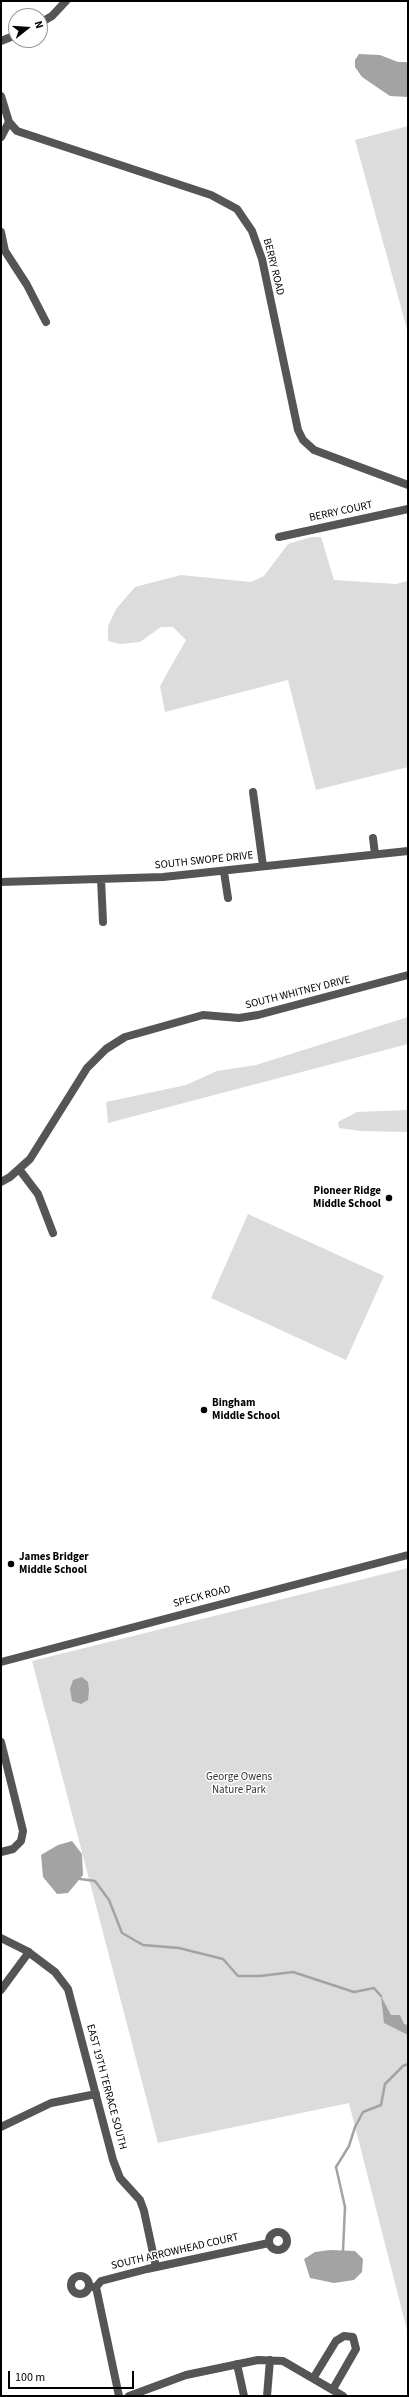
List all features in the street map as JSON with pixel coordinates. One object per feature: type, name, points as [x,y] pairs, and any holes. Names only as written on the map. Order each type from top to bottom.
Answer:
[{"type":"street","points":[[48,18],[66,1]]},
{"type":"street","points":[[1,96],[9,122],[1,137]]},
{"type":"street","name":"BERRY ROAD","points":[[9,122],[17,131],[211,195],[237,209],[252,231],[262,259],[298,430],[303,440],[314,450],[408,485]]},
{"type":"street","points":[[1,232],[5,251],[27,285],[46,322]]},
{"type":"street","name":"BERRY COURT","points":[[280,536],[408,509]]},
{"type":"street","points":[[253,792],[263,866]]},
{"type":"street","points":[[373,838],[375,854]]},
{"type":"street","name":"SOUTH SWOPE DRIVE","points":[[1,882],[163,877],[224,872],[263,866],[408,851]]},
{"type":"street","points":[[224,872],[228,898]]},
{"type":"street","points":[[101,879],[103,922]]},
{"type":"street","name":"SOUTH WHITNEY DRIVE","points":[[1,1182],[30,1159],[42,1144],[87,1068],[106,1050],[125,1037],[203,1014],[239,1018],[258,1015],[408,975]]},
{"type":"street","points":[[19,1169],[38,1194],[53,1233]]},
{"type":"street","name":"SPECK ROAD","points":[[1,1662],[408,1555]]},
{"type":"street","points":[[1,1742],[23,1831],[21,1841],[13,1849],[1,1852]]},
{"type":"street","name":"EAST 19TH TERRACE SOUTH","points":[[1,1938],[29,1952],[55,1972],[68,1989],[118,2172],[120,2178],[140,2200],[144,2211],[156,2267]]},
{"type":"street","points":[[1,1990],[29,1952]]},
{"type":"street","points":[[1,2127],[51,2103],[96,2094]]},
{"type":"street","name":"SOUTH ARROWHEAD COURT","points":[[119,2396],[92,2287],[101,2281],[156,2267],[270,2243]]},
{"type":"street","points":[[314,2377],[336,2341],[344,2336],[353,2337],[356,2349],[333,2389]]},
{"type":"street","points":[[131,2396],[186,2375],[258,2360],[283,2361],[314,2377],[343,2396]]},
{"type":"street","points":[[267,2396],[270,2360]]},
{"type":"street","points":[[237,2364],[244,2396]]},
{"type":"green space","points":[[408,126],[407,272],[408,333],[355,140]]},
{"type":"green space","points":[[311,537],[321,537],[334,580],[396,584],[408,581],[408,767],[316,790],[288,680],[165,712],[160,686],[186,640],[173,627],[161,627],[140,642],[120,644],[108,641],[108,626],[116,609],[135,587],[181,575],[251,582],[264,576],[288,544]]},
{"type":"green space","points":[[408,1017],[408,1044],[108,1123],[106,1102],[186,1085],[217,1071],[256,1065]]},
{"type":"green space","points":[[408,1110],[408,1132],[360,1131],[339,1128],[338,1122],[357,1112]]},
{"type":"green space","points":[[248,1214],[384,1276],[346,1360],[211,1298]]},
{"type":"green space","name":"George Owens Nature Park","points":[[408,1568],[408,2334],[349,2103],[158,2143],[32,1661]]},
{"type":"shaded area","points":[[359,54],[380,55],[398,62],[408,62],[408,97],[390,96],[362,77],[355,67],[355,60]]},
{"type":"shaded area","points":[[82,1677],[88,1682],[89,1690],[88,1700],[81,1704],[72,1701],[70,1689],[73,1680]]},
{"type":"shaded area","points":[[72,1841],[82,1854],[83,1875],[68,1893],[57,1894],[43,1877],[41,1855],[58,1845]]},
{"type":"shaded area","points":[[381,1996],[391,2015],[400,2015],[404,2024],[408,2025],[408,2035],[384,2023]]},
{"type":"shaded area","points":[[330,2250],[355,2251],[363,2259],[362,2272],[354,2280],[334,2283],[310,2278],[304,2259],[315,2252]]},
{"type":"waterway","points":[[80,1879],[95,1881],[109,1900],[122,1933],[143,1945],[179,1948],[223,1959],[238,1976],[260,1976],[293,1972],[354,1992],[374,1988],[381,1996]]},
{"type":"waterway","points":[[343,2251],[345,2207],[336,2167],[349,2146],[355,2127],[363,2112],[381,2105],[385,2084],[403,2066],[408,2064]]},
{"type":"place","name":"Pioneer Ridge Middle School","points":[[389,1198]]},
{"type":"place","name":"Bingham Middle School","points":[[204,1410]]},
{"type":"place","name":"James Bridger Middle School","points":[[11,1564]]}]
